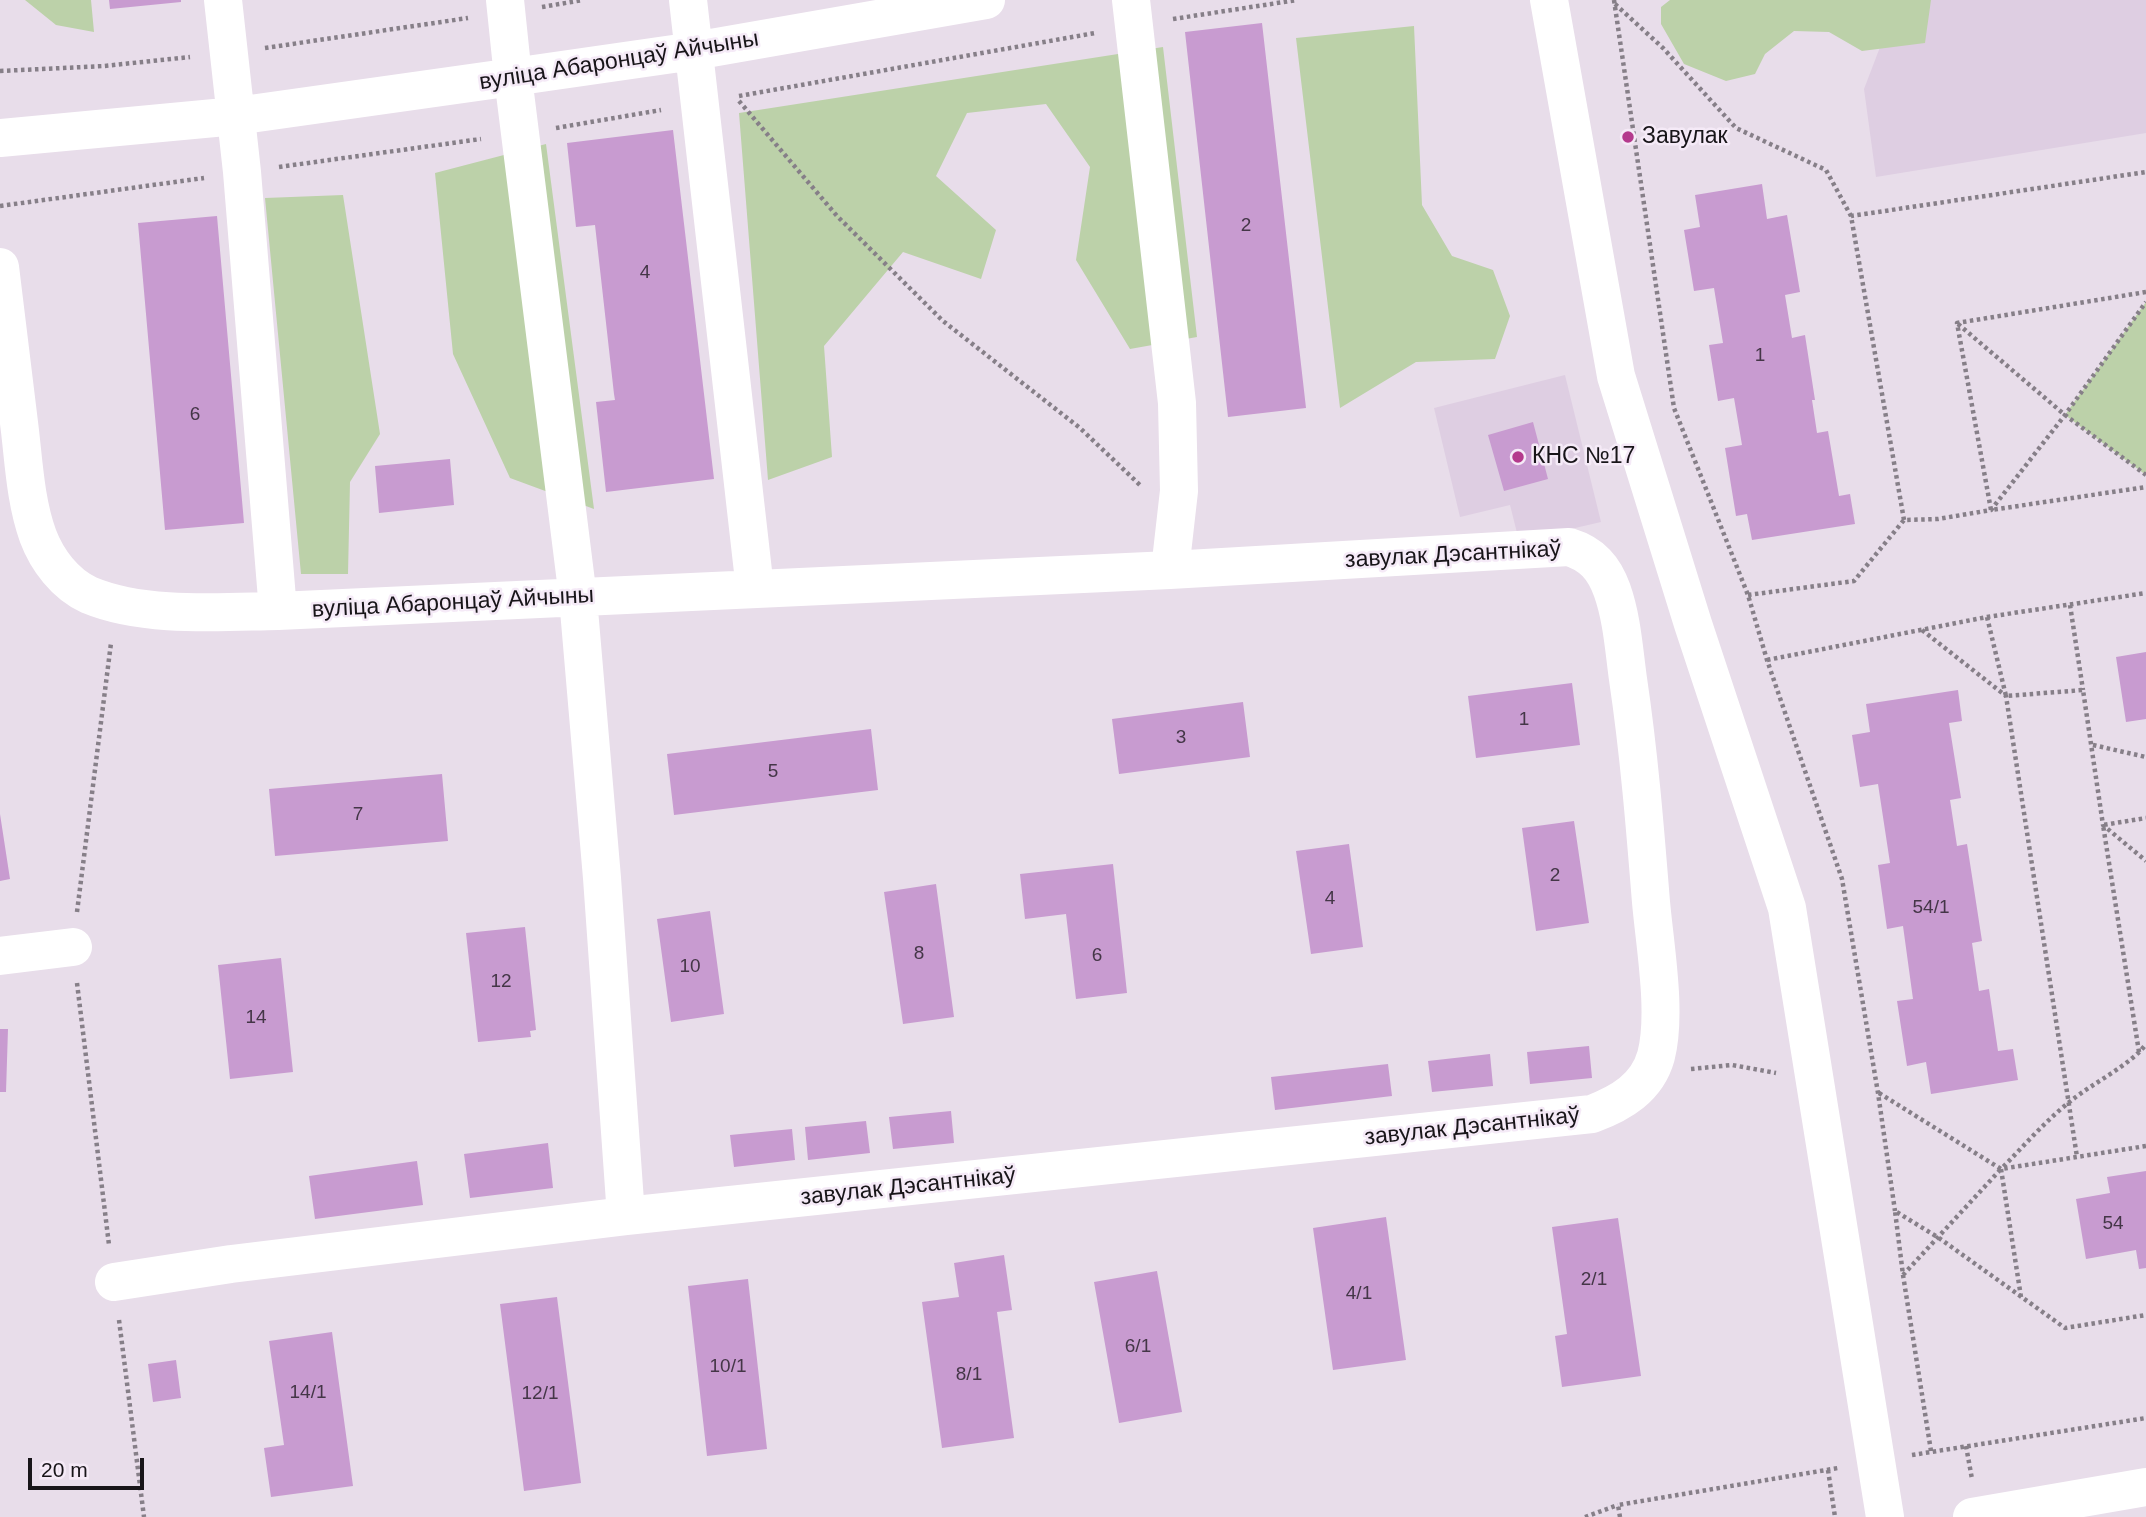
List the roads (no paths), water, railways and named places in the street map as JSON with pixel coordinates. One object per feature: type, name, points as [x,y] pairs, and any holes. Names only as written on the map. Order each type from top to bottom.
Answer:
[{"type":"street","points":[[223,0],[242,172],[278,611]]},
{"type":"street","points":[[688,0],[755,589]]},
{"type":"street","name":"вуліца Абаронцаў Айчыны","points":[[0,138],[236,116],[694,51],[986,0]]},
{"type":"street","points":[[1549,0],[1616,376],[1689,614],[1787,908],[1885,1517]]},
{"type":"street","points":[[506,6],[578,598],[602,878],[626,1216]]},
{"type":"street","points":[[1133,13],[1177,403],[1177,520],[1170,570]]},
{"type":"street","name":"вуліца Абаронцаў Айчыны","points":[[0,267],[26,477],[38,536],[49,559],[65,579],[86,594],[115,604],[169,611],[278,611],[1170,570]]},
{"type":"street","name":"завулак Дэсантнікаў","points":[[114,1282],[626,1216],[1572,1118],[1592,1114],[1626,1099],[1648,1073],[1655,1058],[1659,1041],[1659,994],[1640,770],[1620,624],[1612,589],[1599,564],[1580,551],[1557,547],[1170,570]]},
{"type":"street","points":[[0,956],[73,947]]},
{"type":"street","points":[[1972,1517],[2146,1487]]},
{"type":"place","name":"Завулак","points":[[1628,137]]},
{"type":"place","name":"КНС №17","points":[[1518,457]]}]
